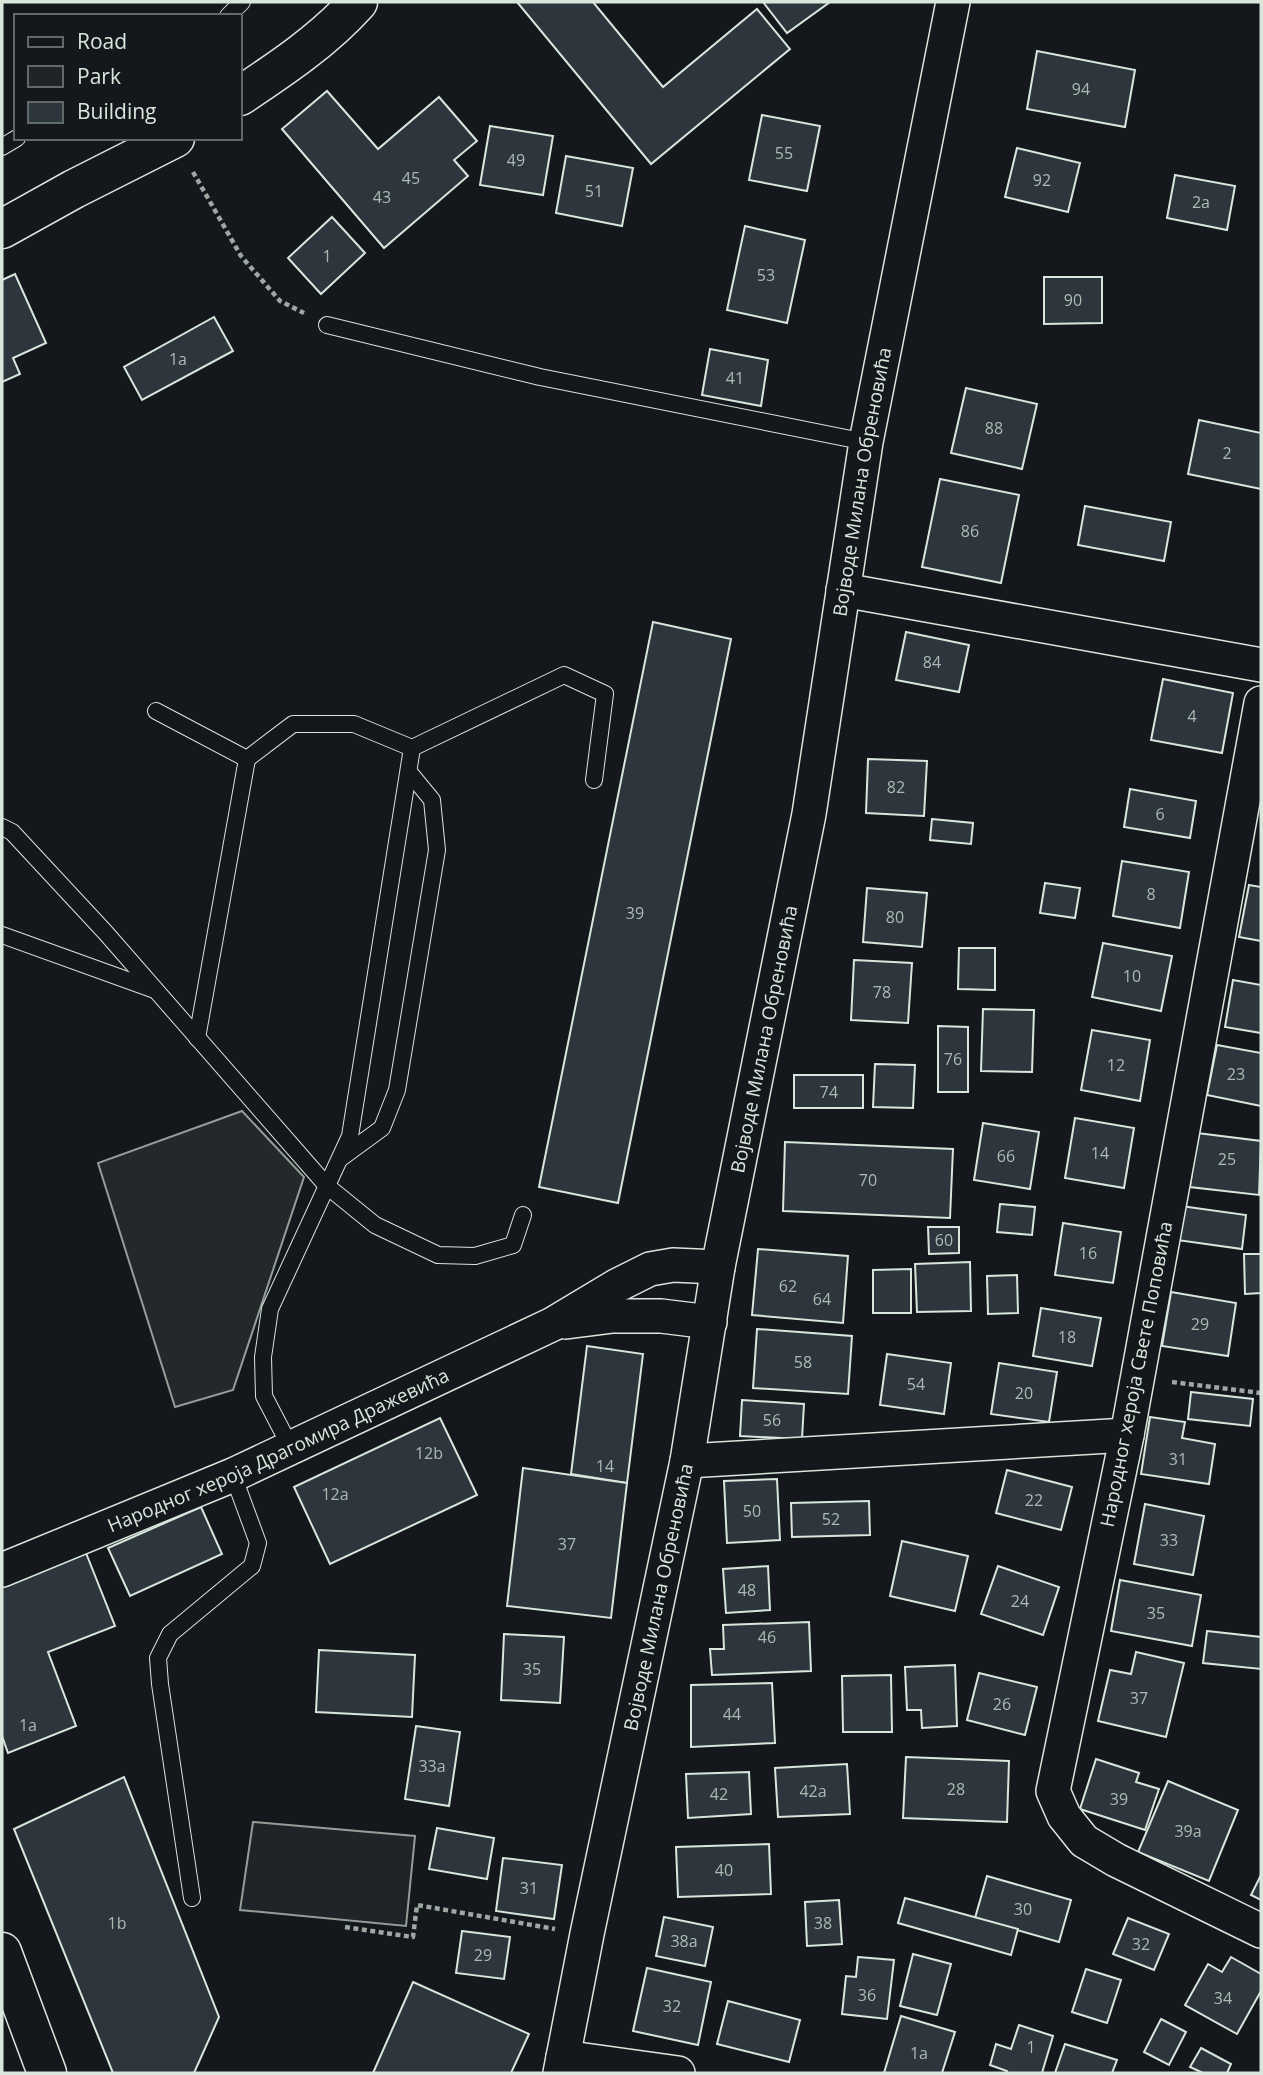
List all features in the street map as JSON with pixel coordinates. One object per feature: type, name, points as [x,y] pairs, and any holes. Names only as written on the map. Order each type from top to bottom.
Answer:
[{"type":"street","points":[[242,95],[295,60],[346,16],[358,2]]},
{"type":"street","name":"Војводе Милана Обреновића","points":[[562,2065],[687,1461],[718,1267],[809,814],[866,442],[953,2]]},
{"type":"street","points":[[2,229],[74,188],[183,154]]},
{"type":"street","points":[[843,590],[1261,665]]},
{"type":"street","name":"Народног хероја Свете Поповића","points":[[1261,703],[1127,1435],[1053,1791],[1064,1815],[1084,1841],[1116,1860],[1261,1931]]},
{"type":"street","name":"Народног хероја Драгомира Дражевића","points":[[2,1570],[233,1475],[553,1324],[650,1269],[673,1265],[718,1267]]},
{"type":"street","name":"Народног хероја Драгомира Дражевића","points":[[553,1324],[613,1316],[661,1316],[710,1322]]},
{"type":"street","points":[[687,1461],[1127,1435]]},
{"type":"street","points":[[2,1952],[47,2073]]},
{"type":"street","points":[[562,2065],[678,2073]]},
{"type":"lane","points":[[327,325],[540,377],[866,442]]},
{"type":"lane","points":[[197,1038],[247,759],[293,723],[354,724],[412,748],[564,675],[605,694],[594,780]]},
{"type":"lane","points":[[156,710],[247,759]]},
{"type":"lane","points":[[291,1448],[264,1396],[263,1357],[270,1309],[350,1136],[412,748]]},
{"type":"lane","points":[[339,1159],[382,1128],[397,1090],[437,850],[432,800],[409,772]]},
{"type":"lane","points":[[2,827],[12,832],[327,1186],[375,1225],[438,1255],[475,1256],[513,1245],[523,1215]]},
{"type":"lane","points":[[2,935],[155,990]]},
{"type":"lane","points":[[192,1898],[158,1658],[170,1634],[252,1566],[258,1543],[233,1475]]},
{"type":"path","points":[[183,154],[241,256],[280,301],[327,325]]},
{"type":"path","points":[[1136,1377],[1261,1393]]},
{"type":"path","points":[[345,1927],[413,1937],[417,1905],[587,1934]]},
{"type":"green space","points":[[253,1822],[415,1836],[406,1926],[240,1910]]},
{"type":"shaded area","points":[[242,1111],[304,1177],[233,1390],[175,1407],[98,1163]]},
{"type":"building","points":[[517,2],[593,2],[663,87],[757,9],[790,49],[651,164]]},
{"type":"building","points":[[763,2],[830,2],[787,33]]},
{"type":"building","points":[[1037,51],[1135,70],[1125,127],[1027,109]]},
{"type":"building","points":[[327,91],[378,149],[439,97],[477,141],[454,160],[468,176],[384,248],[282,129]]},
{"type":"building","points":[[762,115],[820,126],[807,191],[749,180]]},
{"type":"building","points":[[490,126],[553,136],[543,195],[480,185]]},
{"type":"building","points":[[1017,148],[1080,163],[1068,212],[1005,197]]},
{"type":"building","points":[[566,156],[633,168],[622,226],[556,213]]},
{"type":"building","points":[[1175,175],[1235,186],[1227,230],[1167,218]]},
{"type":"building","points":[[332,217],[365,253],[321,294],[288,258]]},
{"type":"building","points":[[745,226],[805,240],[787,323],[727,310]]},
{"type":"building","points":[[15,274],[46,343],[13,358],[20,374],[2,382],[2,280]]},
{"type":"building","points":[[1044,277],[1102,277],[1102,323],[1044,324]]},
{"type":"building","points":[[214,317],[233,351],[142,400],[124,367]]},
{"type":"building","points":[[710,349],[768,360],[761,406],[702,395]]},
{"type":"building","points":[[966,388],[1037,404],[1022,469],[951,453]]},
{"type":"building","points":[[1199,420],[1261,433],[1261,489],[1188,474]]},
{"type":"building","points":[[940,479],[1019,495],[1001,583],[922,567]]},
{"type":"building","points":[[1085,506],[1171,522],[1164,561],[1078,545]]},
{"type":"building","points":[[653,622],[731,639],[618,1203],[539,1187]]},
{"type":"building","points":[[906,632],[969,645],[959,692],[896,680]]},
{"type":"building","points":[[1163,679],[1233,693],[1222,753],[1151,740]]},
{"type":"building","points":[[868,759],[927,761],[924,816],[866,813]]},
{"type":"building","points":[[1130,789],[1196,801],[1190,838],[1124,827]]},
{"type":"building","points":[[932,819],[973,823],[971,844],[930,840]]},
{"type":"building","points":[[1122,861],[1189,872],[1180,928],[1113,916]]},
{"type":"building","points":[[1045,883],[1080,888],[1075,918],[1040,913]]},
{"type":"building","points":[[1249,885],[1261,887],[1261,941],[1239,937]]},
{"type":"building","points":[[867,888],[927,893],[922,947],[863,942]]},
{"type":"building","points":[[1103,943],[1172,956],[1161,1011],[1092,997]]},
{"type":"building","points":[[959,948],[995,948],[995,990],[958,989]]},
{"type":"building","points":[[854,960],[912,963],[908,1023],[851,1020]]},
{"type":"building","points":[[1233,980],[1261,985],[1261,1033],[1225,1027]]},
{"type":"building","points":[[983,1009],[1034,1010],[1032,1072],[981,1071]]},
{"type":"building","points":[[938,1026],[968,1027],[968,1092],[938,1092]]},
{"type":"building","points":[[1092,1030],[1150,1040],[1140,1101],[1081,1090]]},
{"type":"building","points":[[1217,1045],[1261,1053],[1261,1106],[1207,1095]]},
{"type":"building","points":[[875,1064],[915,1065],[913,1108],[873,1107]]},
{"type":"building","points":[[794,1075],[863,1075],[863,1108],[794,1108]]},
{"type":"building","points":[[1075,1118],[1134,1128],[1124,1188],[1065,1178]]},
{"type":"building","points":[[983,1123],[1039,1132],[1030,1189],[974,1180]]},
{"type":"building","points":[[1197,1133],[1261,1141],[1259,1195],[1190,1187]]},
{"type":"building","points":[[785,1142],[953,1149],[950,1218],[783,1211]]},
{"type":"building","points":[[1000,1204],[1035,1207],[1032,1235],[997,1232]]},
{"type":"building","points":[[1181,1206],[1246,1215],[1242,1249],[1177,1240]]},
{"type":"building","points":[[1063,1223],[1121,1232],[1113,1283],[1055,1275]]},
{"type":"building","points":[[928,1227],[959,1227],[959,1253],[929,1254]]},
{"type":"building","points":[[758,1249],[848,1256],[843,1323],[752,1315]]},
{"type":"building","points":[[1244,1254],[1261,1254],[1261,1293],[1245,1294]]},
{"type":"building","points":[[970,1262],[971,1311],[917,1312],[915,1264]]},
{"type":"building","points":[[911,1269],[911,1313],[873,1313],[873,1270]]},
{"type":"building","points":[[1017,1275],[1018,1313],[988,1314],[987,1276]]},
{"type":"building","points":[[1171,1292],[1236,1303],[1228,1356],[1162,1346]]},
{"type":"building","points":[[1041,1308],[1101,1318],[1092,1366],[1033,1356]]},
{"type":"building","points":[[757,1329],[852,1336],[848,1394],[753,1388]]},
{"type":"building","points":[[587,1346],[643,1354],[627,1483],[571,1474]]},
{"type":"building","points":[[887,1354],[951,1363],[944,1414],[880,1405]]},
{"type":"building","points":[[999,1363],[1057,1372],[1049,1422],[991,1414]]},
{"type":"building","points":[[1191,1392],[1253,1399],[1250,1426],[1188,1419]]},
{"type":"building","points":[[742,1400],[804,1404],[802,1439],[740,1436]]},
{"type":"building","points":[[1150,1417],[1185,1422],[1182,1438],[1215,1444],[1209,1484],[1141,1474]]},
{"type":"building","points":[[440,1418],[477,1495],[330,1564],[294,1487]]},
{"type":"building","points":[[523,1468],[627,1483],[611,1618],[507,1606]]},
{"type":"building","points":[[1007,1470],[1072,1487],[1061,1530],[996,1513]]},
{"type":"building","points":[[777,1479],[780,1540],[727,1543],[724,1481]]},
{"type":"building","points":[[869,1501],[870,1535],[792,1537],[791,1503]]},
{"type":"building","points":[[1145,1504],[1204,1516],[1193,1575],[1134,1564]]},
{"type":"building","points":[[201,1507],[222,1554],[130,1596],[108,1548]]},
{"type":"building","points":[[902,1541],[968,1556],[955,1611],[890,1596]]},
{"type":"building","points":[[86,1553],[115,1626],[48,1652],[76,1726],[8,1753],[2,1736],[2,1586]]},
{"type":"building","points":[[768,1566],[770,1610],[726,1613],[723,1569]]},
{"type":"building","points":[[998,1566],[1059,1587],[1043,1635],[981,1614]]},
{"type":"building","points":[[1120,1580],[1201,1595],[1192,1646],[1111,1631]]},
{"type":"building","points":[[809,1622],[811,1671],[712,1675],[710,1649],[724,1649],[723,1625]]},
{"type":"building","points":[[1207,1631],[1261,1637],[1261,1669],[1203,1663]]},
{"type":"building","points":[[504,1634],[564,1637],[560,1703],[501,1700]]},
{"type":"building","points":[[319,1650],[415,1655],[412,1717],[316,1712]]},
{"type":"building","points":[[1136,1652],[1184,1663],[1166,1737],[1098,1721],[1110,1670],[1131,1674]]},
{"type":"building","points":[[955,1665],[957,1726],[922,1728],[921,1710],[907,1710],[905,1667]]},
{"type":"building","points":[[979,1673],[1037,1687],[1025,1735],[967,1720]]},
{"type":"building","points":[[891,1675],[892,1732],[843,1732],[842,1676]]},
{"type":"building","points":[[772,1683],[775,1743],[691,1747],[691,1685]]},
{"type":"building","points":[[416,1726],[460,1732],[449,1806],[405,1799]]},
{"type":"building","points":[[906,1757],[1009,1761],[1007,1822],[903,1818]]},
{"type":"building","points":[[1096,1759],[1139,1773],[1136,1782],[1159,1789],[1145,1830],[1080,1809]]},
{"type":"building","points":[[847,1764],[850,1814],[778,1817],[775,1768]]},
{"type":"building","points":[[749,1772],[751,1814],[688,1818],[686,1774]]},
{"type":"building","points":[[124,1777],[219,2017],[194,2073],[113,2073],[14,1829]]},
{"type":"building","points":[[1168,1781],[1238,1810],[1209,1881],[1138,1852]]},
{"type":"building","points":[[437,1828],[494,1838],[487,1879],[429,1869]]},
{"type":"building","points":[[769,1844],[771,1894],[678,1897],[676,1847]]},
{"type":"building","points":[[503,1858],[562,1865],[554,1919],[496,1911]]},
{"type":"building","points":[[1261,1875],[1261,1900],[1251,1895]]},
{"type":"building","points":[[987,1876],[1071,1900],[1059,1942],[975,1918]]},
{"type":"building","points":[[905,1898],[1018,1929],[1011,1955],[898,1923]]},
{"type":"building","points":[[839,1900],[842,1944],[807,1946],[805,1902]]},
{"type":"building","points":[[664,1917],[713,1927],[705,1966],[656,1956]]},
{"type":"building","points":[[1128,1918],[1169,1934],[1154,1970],[1113,1954]]},
{"type":"building","points":[[462,1931],[510,1937],[504,1979],[456,1973]]},
{"type":"building","points":[[913,1954],[951,1964],[937,2015],[900,2006]]},
{"type":"building","points":[[858,1957],[894,1960],[887,2019],[842,2014],[846,1976],[856,1977]]},
{"type":"building","points":[[1231,1957],[1261,1974],[1261,1991],[1237,2034],[1185,2005],[1208,1964],[1222,1972]]},
{"type":"building","points":[[647,1968],[711,1982],[698,2045],[633,2031]]},
{"type":"building","points":[[1086,1969],[1121,1980],[1107,2023],[1072,2012]]},
{"type":"building","points":[[413,1982],[529,2034],[511,2073],[373,2073]]},
{"type":"building","points":[[728,2001],[800,2020],[789,2062],[717,2044]]},
{"type":"building","points":[[901,2016],[955,2032],[942,2073],[884,2073]]},
{"type":"building","points":[[1161,2019],[1186,2032],[1169,2065],[1144,2052]]},
{"type":"building","points":[[1019,2025],[1053,2036],[1042,2073],[1006,2073],[1007,2071],[990,2065],[996,2044],[1011,2049]]},
{"type":"building","points":[[1065,2044],[1117,2060],[1112,2073],[1055,2073]]},
{"type":"building","points":[[1201,2048],[1231,2064],[1227,2073],[1203,2073],[1190,2067]]}]
